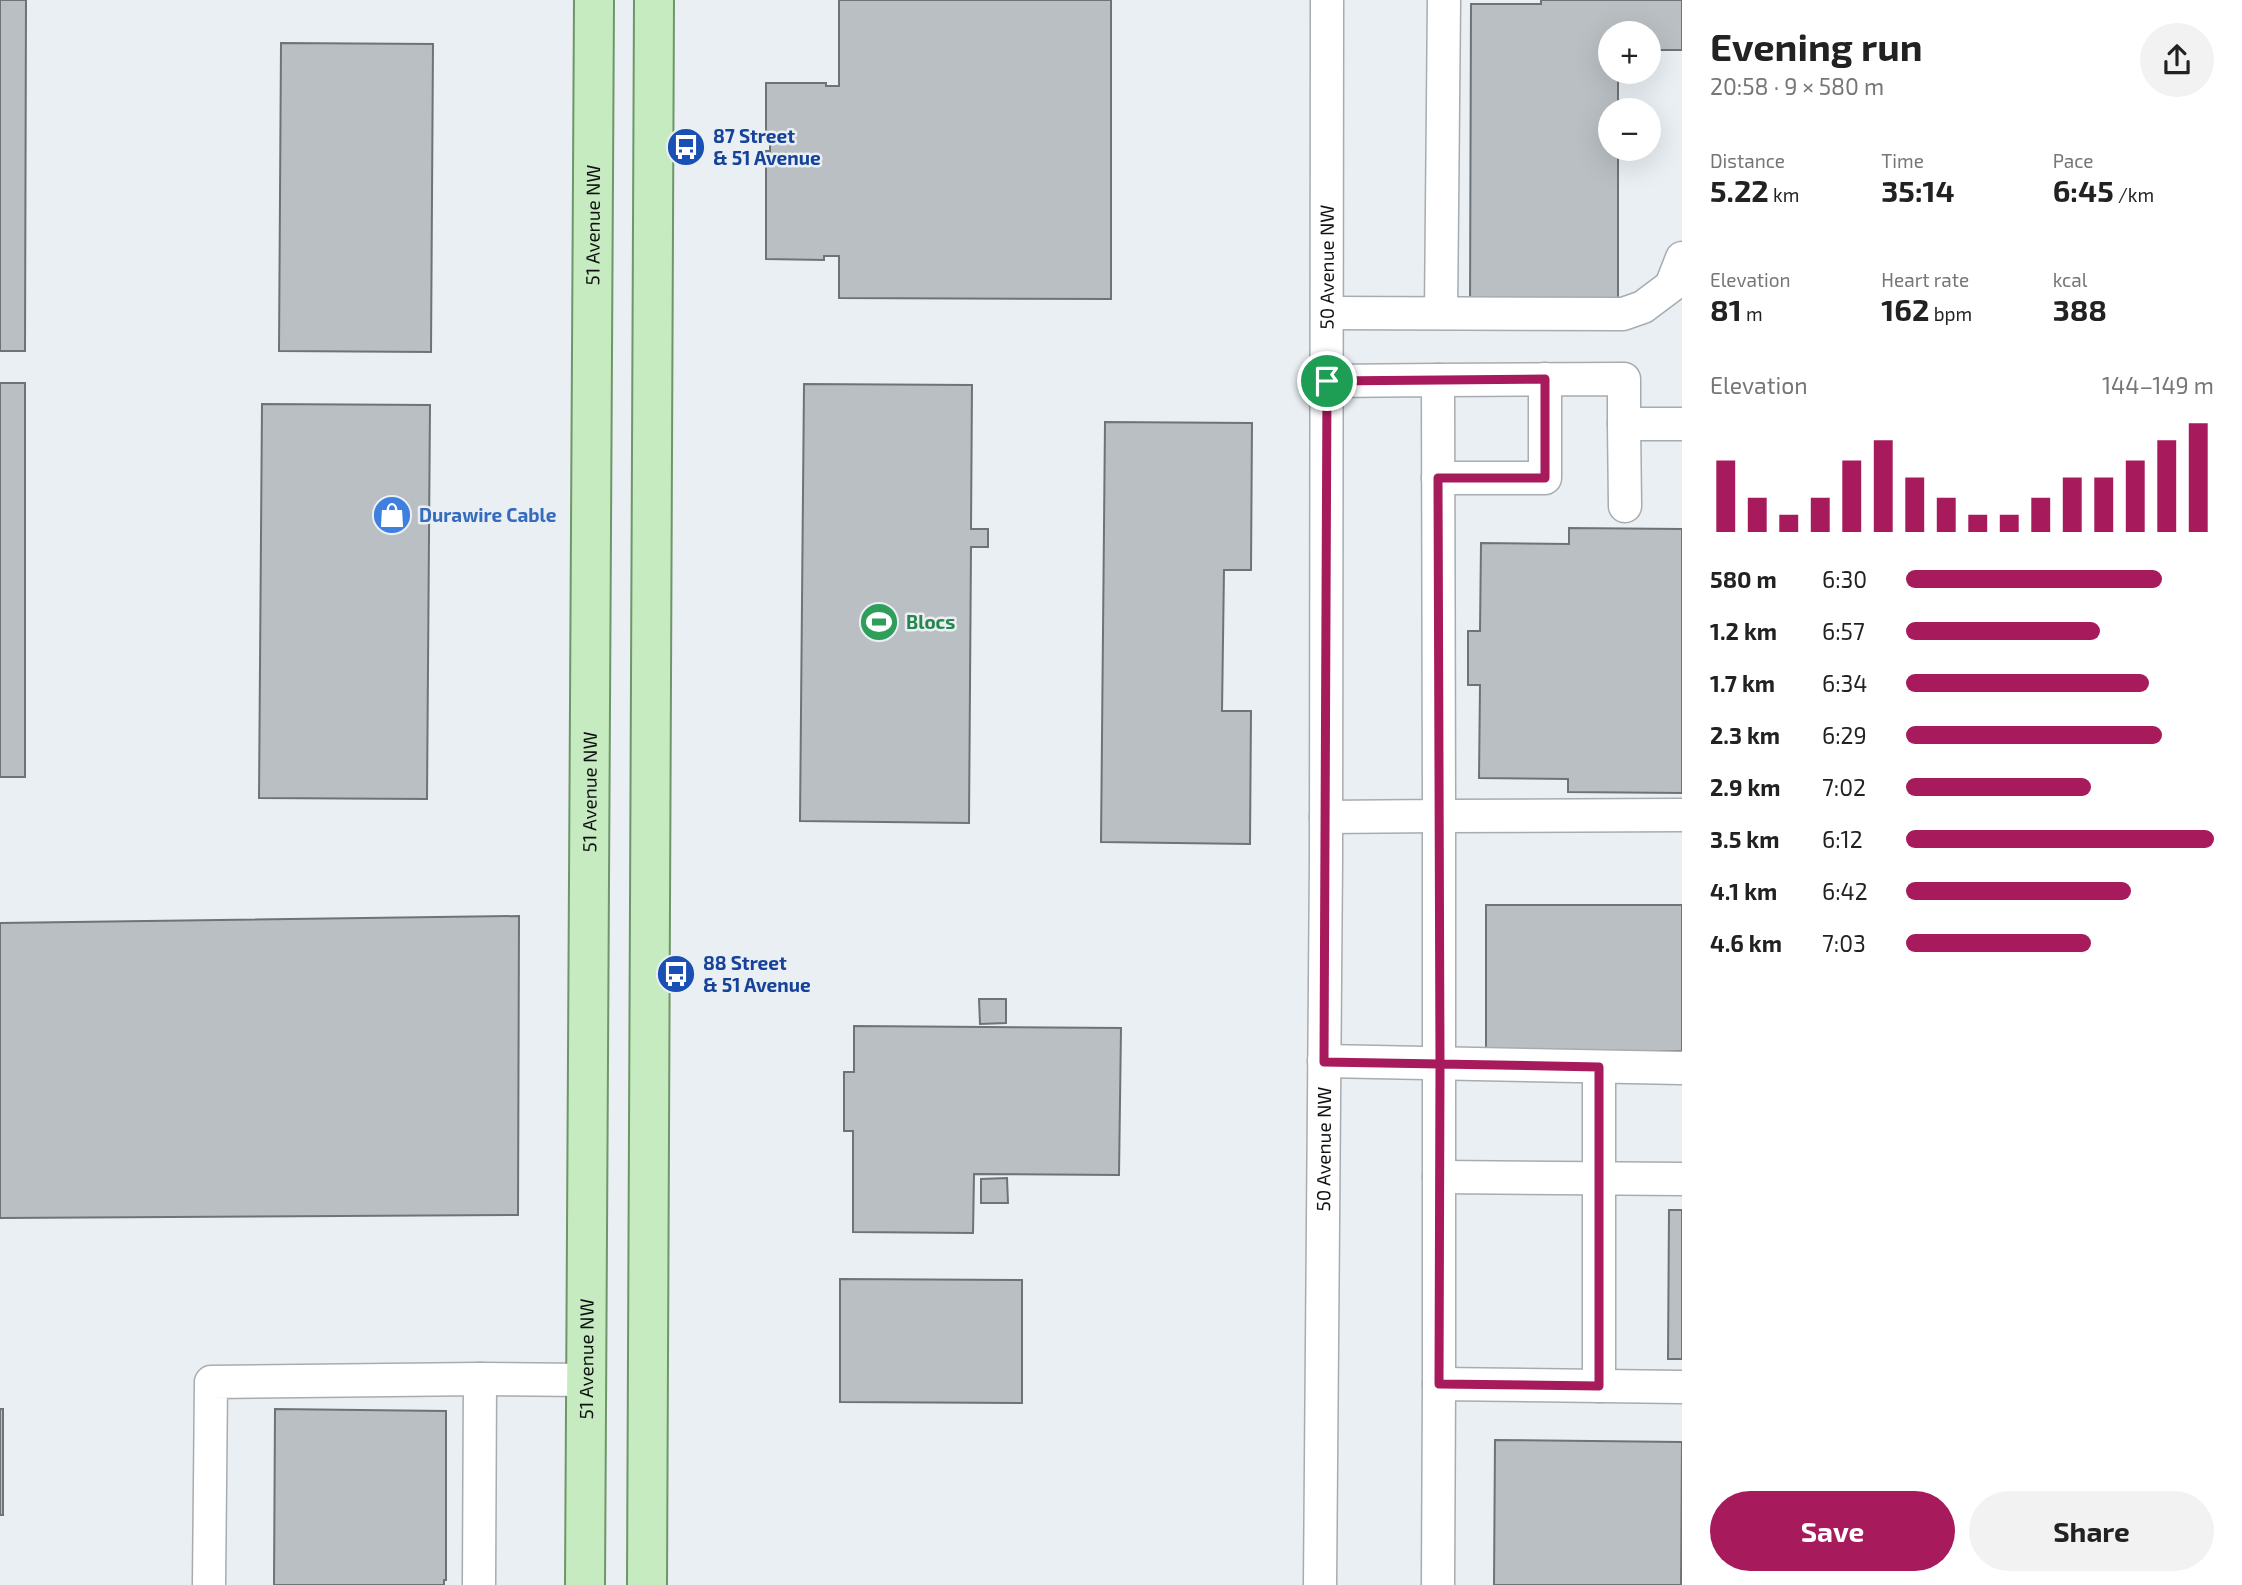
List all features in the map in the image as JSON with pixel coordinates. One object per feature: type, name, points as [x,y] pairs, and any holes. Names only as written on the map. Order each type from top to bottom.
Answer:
[{"type":"main road","name":"51 Avenue NW","points":[[585,1585],[594,0]]},
{"type":"main road","points":[[646,1585],[654,0]]},
{"type":"street","name":"50 Avenue NW","points":[[1320,1585],[1326,817],[1327,0]]},
{"type":"street","points":[[1441,313],[1444,0]]},
{"type":"street","points":[[1327,313],[1623,314],[1643,307],[1671,286],[1682,258]]},
{"type":"street","points":[[1438,478],[1545,478],[1545,379]]},
{"type":"street","points":[[1327,381],[1624,379],[1625,506]]},
{"type":"street","points":[[1438,380],[1438,1585]]},
{"type":"street","points":[[1624,424],[1682,424]]},
{"type":"street","points":[[1326,817],[1682,815]]},
{"type":"street","points":[[1324,1062],[1682,1069]]},
{"type":"street","points":[[1599,1067],[1599,1386]]},
{"type":"street","points":[[1439,1177],[1682,1180]]},
{"type":"street","points":[[479,1585],[480,1379]]},
{"type":"street","points":[[209,1585],[211,1382],[586,1380]]},
{"type":"street","points":[[1439,1384],[1682,1387]]},
{"type":"building","points":[[0,0],[26,0],[25,351],[0,351]]},
{"type":"building","points":[[839,0],[1111,0],[1111,299],[839,298],[839,256],[824,256],[824,260],[766,259],[766,151],[770,151],[770,142],[766,142],[766,83],[826,83],[826,86],[839,86]]},
{"type":"building","points":[[1541,0],[1682,0],[1682,50],[1661,50],[1661,21],[1598,21],[1598,84],[1618,84],[1618,98],[1598,98],[1598,161],[1618,161],[1618,313],[1470,313],[1471,4],[1541,4]]},
{"type":"building","points":[[281,43],[433,44],[431,352],[279,351]]},
{"type":"building","points":[[0,383],[25,383],[25,777],[0,777]]},
{"type":"building","points":[[804,384],[972,385],[971,529],[988,529],[988,547],[971,547],[969,823],[800,821]]},
{"type":"building","points":[[262,404],[430,405],[427,799],[259,798]]},
{"type":"building","points":[[1105,422],[1252,423],[1251,570],[1224,570],[1222,711],[1251,711],[1250,844],[1101,842]]},
{"type":"building","points":[[1569,528],[1682,529],[1682,793],[1568,792],[1568,779],[1479,778],[1480,685],[1468,685],[1468,631],[1480,631],[1481,543],[1569,544]]},
{"type":"building","points":[[1486,905],[1682,905],[1682,1051],[1486,1051]]},
{"type":"building","points":[[519,916],[518,1215],[0,1218],[0,923]]},
{"type":"building","points":[[979,999],[1006,999],[1006,1023],[980,1024]]},
{"type":"building","points":[[854,1026],[1121,1028],[1119,1175],[974,1174],[973,1233],[853,1232],[853,1131],[844,1131],[844,1072],[854,1072]]},
{"type":"building","points":[[1007,1178],[1008,1203],[981,1203],[981,1179]]},
{"type":"building","points":[[1669,1210],[1682,1210],[1682,1359],[1668,1359]]},
{"type":"building","points":[[840,1279],[1022,1280],[1022,1403],[840,1402]]},
{"type":"building","points":[[0,1409],[3,1409],[3,1515],[0,1515]]},
{"type":"building","points":[[275,1409],[446,1411],[444,1585],[274,1585]]},
{"type":"building","points":[[1495,1440],[1682,1442],[1681,1585],[1494,1585]]},
{"type":"place","name":"87 Street & 51 Avenue","points":[[686,147]]},
{"type":"place","name":"Durawire Cable","points":[[392,515]]},
{"type":"place","name":"Blocs","points":[[879,622]]},
{"type":"place","name":"88 Street & 51 Avenue","points":[[676,974]]},
{"type":"route","points":[[1327,381],[1324,1062],[1440,1064],[1439,1384],[1599,1386],[1599,1067],[1440,1064],[1438,478],[1545,478],[1545,379],[1327,381]]}]
